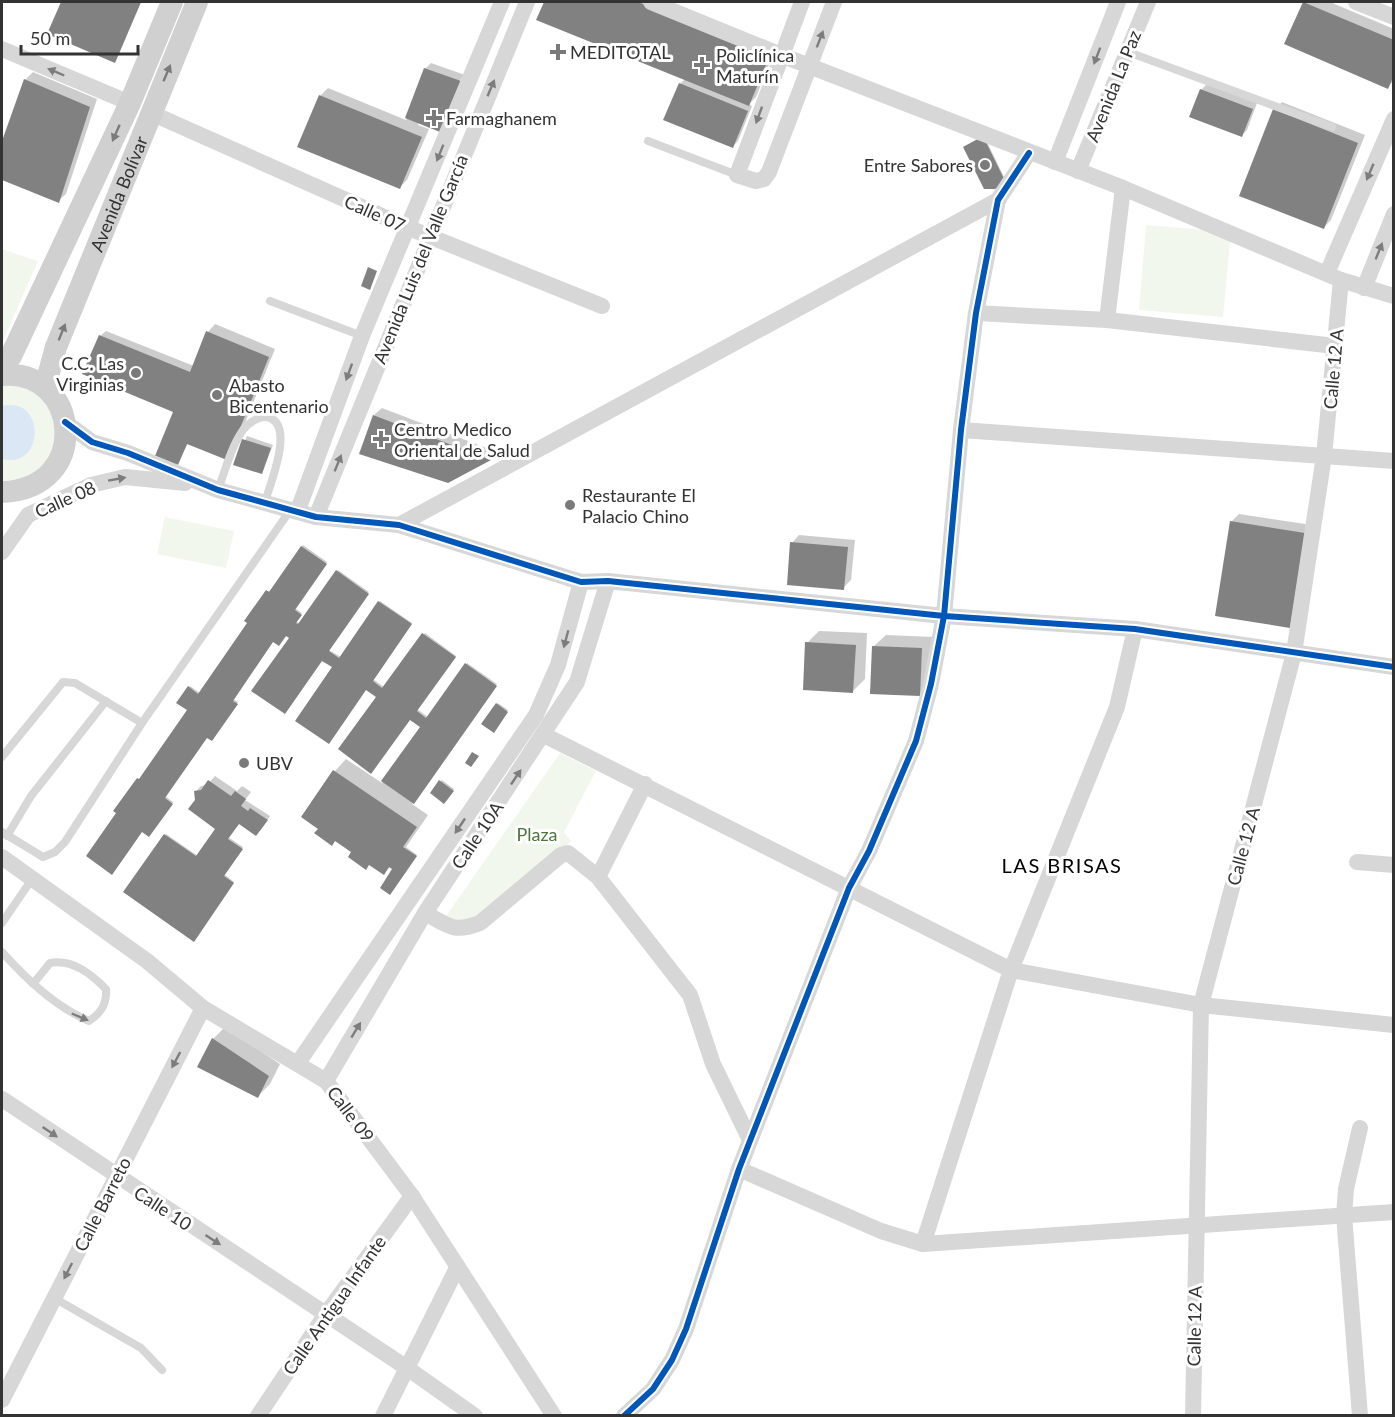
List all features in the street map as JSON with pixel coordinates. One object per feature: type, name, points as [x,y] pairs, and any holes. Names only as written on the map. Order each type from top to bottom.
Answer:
[{"type":"street","name":"Avenida Bolívar","points":[[2,367],[11,356],[130,103],[172,2]]},
{"type":"street","name":"Avenida Bolívar","points":[[45,387],[56,347],[197,2]]},
{"type":"street","name":"Avenida Luis del Valle García","points":[[295,510],[362,336],[502,2]]},
{"type":"street","name":"Avenida Luis del Valle García","points":[[316,517],[429,236],[527,2]]},
{"type":"street","points":[[651,2],[1029,153],[1123,188],[1334,277],[1394,296]]},
{"type":"street","points":[[802,2],[737,175],[756,181],[764,179],[834,2]]},
{"type":"street","name":"Avenida La Paz","points":[[1055,162],[1118,2]]},
{"type":"street","name":"Avenida La Paz","points":[[1078,171],[1148,2]]},
{"type":"street","points":[[1356,2],[1394,17]]},
{"type":"street","points":[[2,50],[130,103]]},
{"type":"street","name":"Calle 07","points":[[151,113],[409,228],[602,306]]},
{"type":"street","name":"Calle 12 A","points":[[1193,1416],[1201,1005],[1294,653],[1324,456],[1335,346],[1334,277],[1394,118]]},
{"type":"street","points":[[624,1416],[653,1389],[672,1360],[686,1329],[750,1140],[849,888],[869,851],[916,741],[944,616],[976,313],[998,200],[1029,153]]},
{"type":"street","points":[[1107,320],[1123,188]]},
{"type":"street","points":[[399,525],[998,200]]},
{"type":"street","points":[[1364,288],[1394,214]]},
{"type":"street","points":[[976,313],[1107,320],[1335,346]]},
{"type":"street","points":[[2,375],[29,378],[45,387],[58,403],[65,422],[66,440],[56,466],[36,485],[7,497]]},
{"type":"street","points":[[65,422],[92,442],[129,453],[218,490],[316,517],[399,525],[581,582],[608,581],[944,616],[1136,629],[1394,667]]},
{"type":"street","points":[[962,430],[1394,461]]},
{"type":"street","name":"Calle 08","points":[[2,552],[28,515],[91,485],[125,477],[171,480],[218,490]]},
{"type":"street","name":"Calle 10A","points":[[326,1081],[425,913],[577,682],[608,581]]},
{"type":"street","name":"Calle 10A","points":[[298,1063],[536,715],[558,665],[581,582]]},
{"type":"street","points":[[923,1244],[1011,970],[1118,707],[1136,629]]},
{"type":"street","points":[[544,735],[1011,970],[1201,1005],[1394,1025]]},
{"type":"street","points":[[598,877],[645,784]]},
{"type":"street","points":[[425,913],[453,929],[480,923],[561,855],[568,853],[598,877],[690,995],[713,1064],[750,1140]]},
{"type":"street","name":"Calle 09","points":[[2,857],[147,961],[203,1008],[326,1081],[412,1196],[554,1416]]},
{"type":"street","points":[[1357,862],[1394,865]]},
{"type":"street","name":"Calle Barreto","points":[[2,1400],[203,1008]]},
{"type":"street","name":"Calle 10","points":[[2,1100],[407,1368],[475,1416]]},
{"type":"street","points":[[1360,1128],[1346,1189],[1344,1215],[1360,1416]]},
{"type":"street","points":[[739,1169],[892,1235],[923,1244],[1394,1212]]},
{"type":"street","name":"Calle Antigua Infante","points":[[258,1416],[326,1314],[412,1196]]},
{"type":"street","points":[[382,1416],[457,1268]]},
{"type":"lane","points":[[1128,52],[1332,127]]},
{"type":"lane","points":[[648,141],[737,175]]},
{"type":"lane","points":[[270,301],[362,336]]},
{"type":"lane","points":[[218,490],[244,429],[264,416],[273,419],[280,429],[281,450],[265,502]]},
{"type":"lane","points":[[106,701],[4,833],[43,857],[55,852],[65,842],[142,723],[295,510]]},
{"type":"lane","points":[[2,757],[63,682],[75,683],[142,723]]},
{"type":"lane","points":[[2,923],[32,879]]},
{"type":"lane","points":[[2,952],[33,984],[74,1015],[89,1021],[99,1014],[106,999],[106,989],[92,975],[64,961],[50,963],[33,984]]},
{"type":"lane","points":[[54,1298],[100,1322],[141,1348],[162,1370]]},
{"type":"green space","points":[[1146,225],[1231,232],[1223,317],[1139,310]]},
{"type":"green space","points":[[2,249],[38,261],[2,343]]},
{"type":"green space","points":[[20,384],[49,401],[58,445],[36,473],[12,481],[2,480],[2,385]]},
{"type":"green space","points":[[165,517],[234,531],[226,568],[157,554]]},
{"type":"green space","name":"Plaza","points":[[560,753],[596,771],[564,832],[571,841],[481,919],[466,922],[444,919]]},
{"type":"shaded area","points":[[2,406],[16,406],[27,411],[33,421],[35,433],[32,444],[26,454],[16,459],[2,459]]},
{"type":"building","points":[[61,2],[141,2],[115,63],[47,34]]},
{"type":"building","points":[[544,2],[638,2],[770,55],[749,106],[536,20]]},
{"type":"building","points":[[1303,2],[1394,40],[1394,75],[1388,89],[1284,44]]},
{"type":"building","points":[[424,68],[461,81],[440,132],[405,118]]},
{"type":"building","points":[[24,79],[90,107],[59,203],[2,180],[2,141]]},
{"type":"building","points":[[679,83],[748,111],[733,148],[663,120]]},
{"type":"building","points":[[1200,89],[1253,109],[1242,137],[1189,117]]},
{"type":"building","points":[[319,95],[422,137],[400,189],[297,147]]},
{"type":"building","points":[[1273,109],[1358,143],[1324,229],[1239,196]]},
{"type":"building","name":"Entre Sabores","points":[[983,136],[1006,183],[995,189],[984,189],[963,147]]},
{"type":"building","points":[[368,267],[377,271],[370,290],[361,286]]},
{"type":"building","points":[[206,331],[269,357],[227,460],[187,444],[178,465],[155,456],[173,412],[82,374],[99,335],[190,372]]},
{"type":"building","points":[[373,415],[491,460],[448,483],[359,454]]},
{"type":"building","points":[[242,439],[271,448],[262,474],[233,465]]},
{"type":"building","points":[[1230,521],[1305,533],[1290,628],[1215,616]]},
{"type":"building","points":[[790,542],[848,547],[844,590],[787,585]]},
{"type":"building","points":[[301,546],[327,564],[295,610],[302,615],[296,623],[298,624],[336,570],[369,594],[329,651],[339,658],[378,601],[412,624],[373,681],[382,688],[422,633],[456,657],[417,711],[426,718],[465,663],[497,686],[414,804],[381,781],[420,727],[410,720],[371,774],[338,749],[376,697],[366,690],[329,744],[295,721],[332,667],[322,661],[285,714],[251,691],[289,638],[286,636],[279,646],[273,642],[233,701],[238,704],[212,741],[207,738],[165,798],[173,804],[149,837],[142,832],[112,875],[86,856],[116,813],[113,811],[137,778],[139,779],[187,710],[176,703],[188,686],[198,694],[247,623],[244,621],[266,590],[269,592]]},
{"type":"building","points":[[805,642],[856,645],[853,693],[803,690]]},
{"type":"building","points":[[872,646],[922,648],[920,696],[870,694]]},
{"type":"building","points":[[496,703],[508,712],[494,733],[481,724]]},
{"type":"building","points":[[472,752],[479,756],[471,767],[465,763]]},
{"type":"building","points":[[333,770],[417,827],[403,847],[417,856],[390,895],[380,888],[392,869],[389,867],[384,875],[369,865],[366,870],[348,857],[351,852],[335,841],[332,846],[314,833],[318,829],[301,817]]},
{"type":"building","points":[[208,780],[231,796],[235,791],[246,799],[241,806],[248,811],[250,808],[268,820],[256,836],[239,824],[228,839],[243,849],[224,876],[234,883],[194,942],[123,892],[164,834],[196,856],[215,829],[188,809],[195,800],[194,791],[201,790]]},
{"type":"building","points":[[439,780],[454,791],[444,804],[430,793]]},
{"type":"building","points":[[212,1038],[269,1076],[258,1098],[197,1067]]},
{"type":"cycle path","points":[[624,1416],[653,1389],[672,1360],[686,1329],[739,1169],[849,888],[869,851],[916,741],[931,684],[944,616],[961,430],[976,313],[998,200],[1029,153]]},
{"type":"cycle path","points":[[65,422],[92,442],[128,453],[218,490],[316,517],[399,525],[581,582],[608,581],[944,616],[1135,629],[1394,667]]},
{"type":"place","name":"MEDITOTAL","points":[[558,52]]},
{"type":"place","name":"Policlínica Maturín","points":[[702,65]]},
{"type":"place","name":"Farmaghanem","points":[[434,118]]},
{"type":"place","name":"Entre Sabores","points":[[985,165]]},
{"type":"place","name":"C.C. Las Virginias","points":[[136,373]]},
{"type":"place","name":"Abasto Bicentenario","points":[[217,395]]},
{"type":"place","name":"Centro Medico Oriental de Salud","points":[[381,439]]},
{"type":"place","name":"Restaurante El Palacio Chino","points":[[570,505]]},
{"type":"place","name":"UBV","points":[[244,763]]},
{"type":"district","name":"LAS BRISAS","points":[[1062,865]]}]
